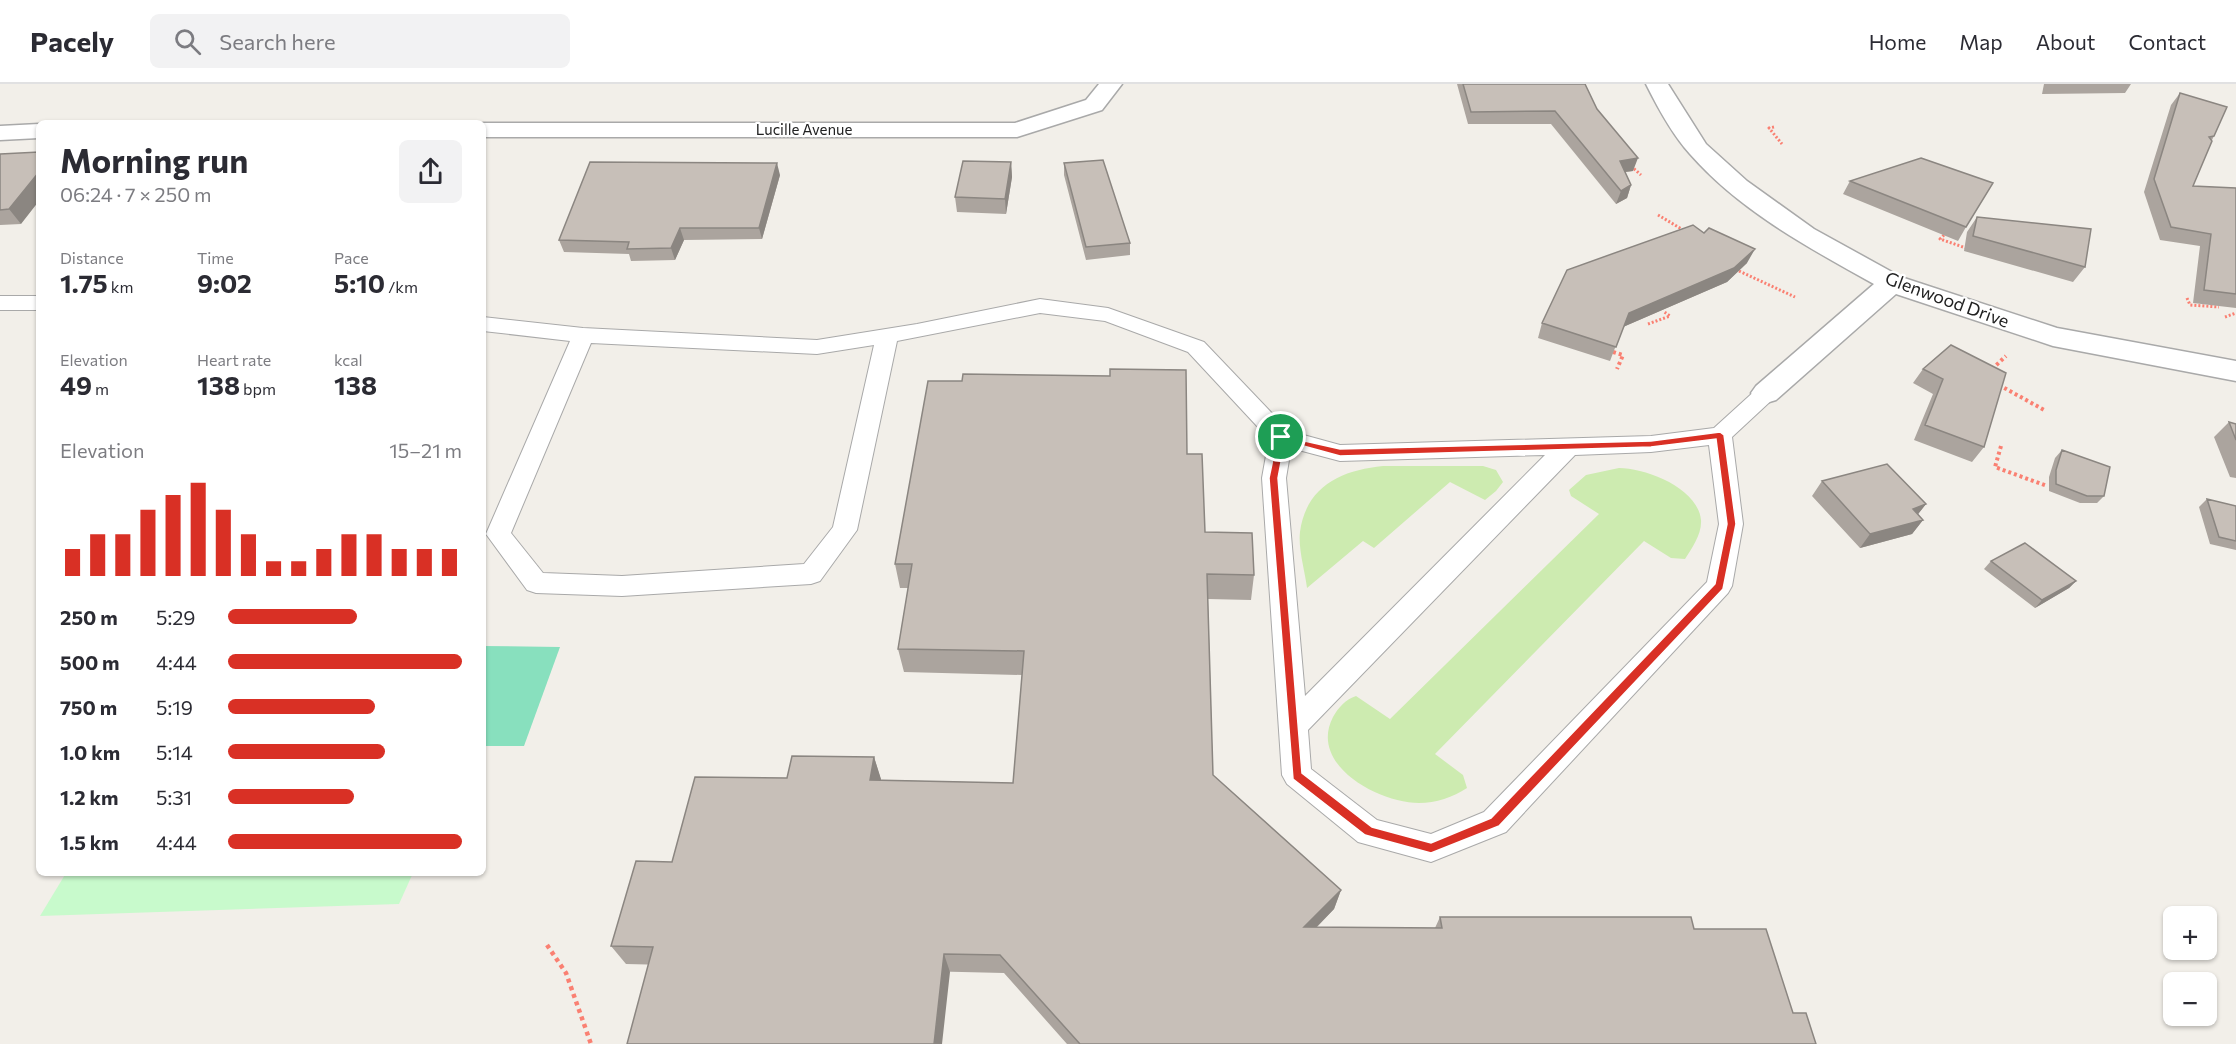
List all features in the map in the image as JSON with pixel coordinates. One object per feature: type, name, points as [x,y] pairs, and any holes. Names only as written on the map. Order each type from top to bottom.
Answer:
[{"type":"street","name":"Lucille Avenue","points":[[486,130],[1017,130],[1094,105],[1111,84]]},
{"type":"street","name":"Glenwood Drive","points":[[1657,84],[1671,110],[1698,149],[1738,186],[1805,235],[1893,283],[2053,337],[2236,371]]},
{"type":"street","points":[[0,133],[36,131]]},
{"type":"street","points":[[1766,393],[1893,283]]},
{"type":"lane","points":[[0,303],[36,303]]},
{"type":"lane","points":[[486,324],[584,336],[817,347],[887,336],[1040,306],[1108,315],[1196,347],[1281,437],[1340,453],[1651,444],[1720,435],[1766,393]]},
{"type":"lane","points":[[584,336],[498,534],[536,583],[622,586],[811,574],[845,530],[887,336]]},
{"type":"lane","points":[[1281,437],[1274,478],[1295,724],[1297,775],[1369,832],[1431,848],[1495,822],[1719,586],[1731,524],[1720,435]]},
{"type":"lane","points":[[1295,724],[1569,446]]},
{"type":"path","points":[[1774,127],[1769,128],[1782,144]]},
{"type":"path","points":[[1629,166],[1634,165],[1641,174]]},
{"type":"path","points":[[1658,215],[1692,235]]},
{"type":"path","points":[[1944,235],[1940,239],[1966,248]]},
{"type":"path","points":[[1739,271],[1795,297]]},
{"type":"path","points":[[2187,298],[2190,304],[2219,307]]},
{"type":"path","points":[[1648,324],[1670,316],[1663,310]]},
{"type":"path","points":[[2225,317],[2236,314]]},
{"type":"path","points":[[1613,352],[1623,355],[1617,369]]},
{"type":"path","points":[[1983,376],[2009,354]]},
{"type":"path","points":[[1994,382],[2046,411]]},
{"type":"path","points":[[2001,446],[1995,467],[2046,486]]},
{"type":"path","points":[[547,945],[566,973],[591,1044]]},
{"type":"green space","points":[[1383,466],[1483,466],[1496,470],[1503,482],[1485,500],[1450,482],[1374,548],[1363,541],[1307,588],[1300,532],[1310,503],[1328,483],[1354,472]]},
{"type":"green space","points":[[1619,468],[1656,476],[1681,489],[1691,498],[1698,509],[1701,525],[1696,541],[1685,559],[1671,558],[1644,541],[1435,754],[1463,775],[1467,788],[1444,799],[1419,803],[1385,796],[1352,778],[1339,765],[1330,751],[1328,734],[1333,717],[1340,707],[1356,696],[1390,719],[1599,514],[1571,496],[1569,490],[1586,475]]},
{"type":"green space","points":[[486,646],[560,647],[524,746],[486,746]]},
{"type":"green space","points":[[64,876],[412,876],[399,904],[40,916]]},
{"type":"building","points":[[1463,84],[1585,84],[1597,109],[1638,158],[1620,161],[1631,185],[1621,191],[1555,111],[1471,112]]},
{"type":"building","points":[[2180,93],[2227,107],[2214,136],[2209,137],[2212,141],[2193,186],[2236,188],[2236,294],[2204,290],[2211,234],[2171,227],[2154,179]]},
{"type":"building","points":[[36,152],[36,176],[9,209],[0,210],[0,154]]},
{"type":"building","points":[[1921,158],[1993,183],[1966,227],[1850,181]]},
{"type":"building","points":[[1103,160],[1130,243],[1086,247],[1064,163]]},
{"type":"building","points":[[963,161],[1011,162],[1005,199],[955,197]]},
{"type":"building","points":[[590,162],[777,163],[759,228],[680,228],[671,248],[627,249],[629,242],[559,240]]},
{"type":"building","points":[[1977,217],[2091,229],[2085,267],[1973,236]]},
{"type":"building","points":[[1693,225],[1704,233],[1709,228],[1755,249],[1734,268],[1629,313],[1616,347],[1542,323],[1567,270]]},
{"type":"building","points":[[1951,345],[2006,373],[1984,447],[1925,425],[1943,379],[1923,369]]},
{"type":"building","points":[[1110,369],[1186,370],[1187,454],[1202,454],[1205,532],[1252,533],[1254,575],[1207,574],[1213,775],[1341,890],[1304,927],[1442,928],[1440,917],[1691,917],[1694,929],[1766,929],[1793,1013],[1806,1013],[1816,1044],[1080,1044],[1000,955],[944,954],[934,1044],[627,1044],[653,947],[611,946],[636,861],[672,862],[695,777],[787,778],[792,756],[874,757],[870,780],[1013,783],[1024,651],[898,649],[912,564],[895,564],[928,381],[962,381],[963,374],[1110,376]]},
{"type":"building","points":[[2229,422],[2236,424],[2236,440]]},
{"type":"building","points":[[2062,450],[2110,467],[2104,496],[2087,496],[2056,484],[2056,470]]},
{"type":"building","points":[[1887,464],[1926,504],[1913,509],[1923,520],[1870,534],[1822,481]]},
{"type":"building","points":[[2207,499],[2236,506],[2236,541],[2219,537]]},
{"type":"building","points":[[2025,543],[2076,581],[2042,600],[1991,561]]},
{"type":"route","points":[[1720,435],[1731,524],[1719,586],[1495,822],[1431,848],[1369,832],[1297,775],[1295,724],[1274,478],[1281,437],[1340,453],[1651,444],[1720,435]]}]
